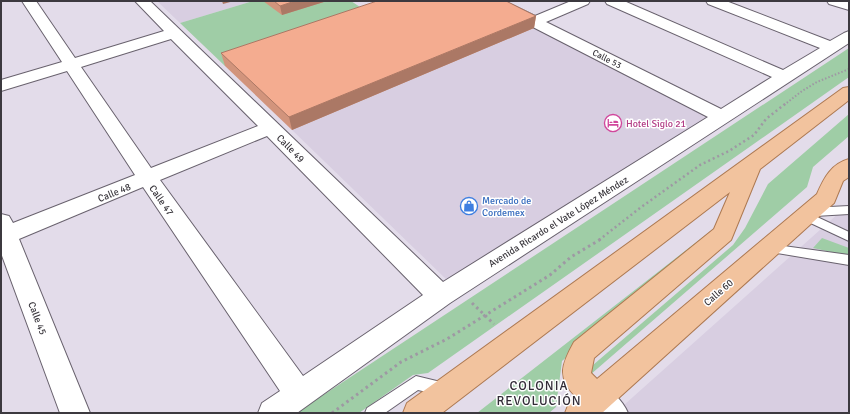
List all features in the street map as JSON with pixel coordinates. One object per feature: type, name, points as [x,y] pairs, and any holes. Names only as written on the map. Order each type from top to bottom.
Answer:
[{"type":"main road","points":[[418,413],[752,165],[840,107],[849,92]]},
{"type":"main road","points":[[597,408],[576,372],[576,365],[584,350],[723,234],[752,165]]},
{"type":"main road","name":"Calle 60","points":[[597,408],[769,248],[826,198],[834,178],[847,172]]},
{"type":"street","name":"Calle 47","points":[[29,1],[73,64],[148,179],[300,395]]},
{"type":"street","name":"Calle 49","points":[[142,1],[441,296]]},
{"type":"street","name":"Calle 53","points":[[493,1],[722,117]]},
{"type":"street","points":[[534,22],[583,1]]},
{"type":"street","points":[[612,1],[785,77]]},
{"type":"street","points":[[713,1],[832,48]]},
{"type":"street","points":[[834,1],[849,6]]},
{"type":"street","points":[[1,86],[174,33]]},
{"type":"street","name":"Avenida Ricardo el Vate López Méndez","points":[[273,413],[441,296],[849,36]]},
{"type":"street","name":"Calle 48","points":[[3,232],[148,179],[270,128]]},
{"type":"street","name":"Calle 45","points":[[3,232],[75,413]]},
{"type":"lane","points":[[808,214],[849,210]]},
{"type":"lane","points":[[808,214],[849,237]]},
{"type":"lane","points":[[769,248],[849,260]]},
{"type":"lane","points":[[372,413],[416,383],[448,390]]},
{"type":"path","points":[[332,413],[401,362],[447,339],[550,275],[571,257],[605,237],[640,208],[700,165],[729,151],[754,135],[766,119],[802,90],[849,69]]},
{"type":"path","points":[[472,303],[494,324]]},
{"type":"shaded area","points":[[157,1],[253,1],[180,23]]},
{"type":"shaded area","name":"Mercado de Cordemex","points":[[534,28],[707,117],[448,281],[292,130]]},
{"type":"shaded area","points":[[849,204],[849,413],[615,413]]},
{"type":"green space","points":[[253,1],[351,1],[372,15],[225,66],[180,23]]},
{"type":"green space","points":[[849,48],[849,77],[428,373],[413,375],[359,413],[296,413]]},
{"type":"green space","points":[[849,114],[849,136],[813,167],[807,187],[590,375],[593,365],[733,245],[745,228],[768,184]]},
{"type":"green space","points":[[717,226],[721,230],[562,361],[556,407],[549,413],[477,413]]},
{"type":"green space","points":[[822,238],[849,248],[849,256],[813,248]]},
{"type":"building","points":[[274,1],[295,1],[280,6]]},
{"type":"building","points":[[377,1],[506,1],[536,16],[289,117],[221,53]]},
{"type":"place","name":"Hotel Siglo 21","points":[[613,123]]},
{"type":"place","name":"Mercado de Cordemex","points":[[469,206]]},
{"type":"district","name":"COLONIA REVOLUCIÓN","points":[[539,392]]}]
